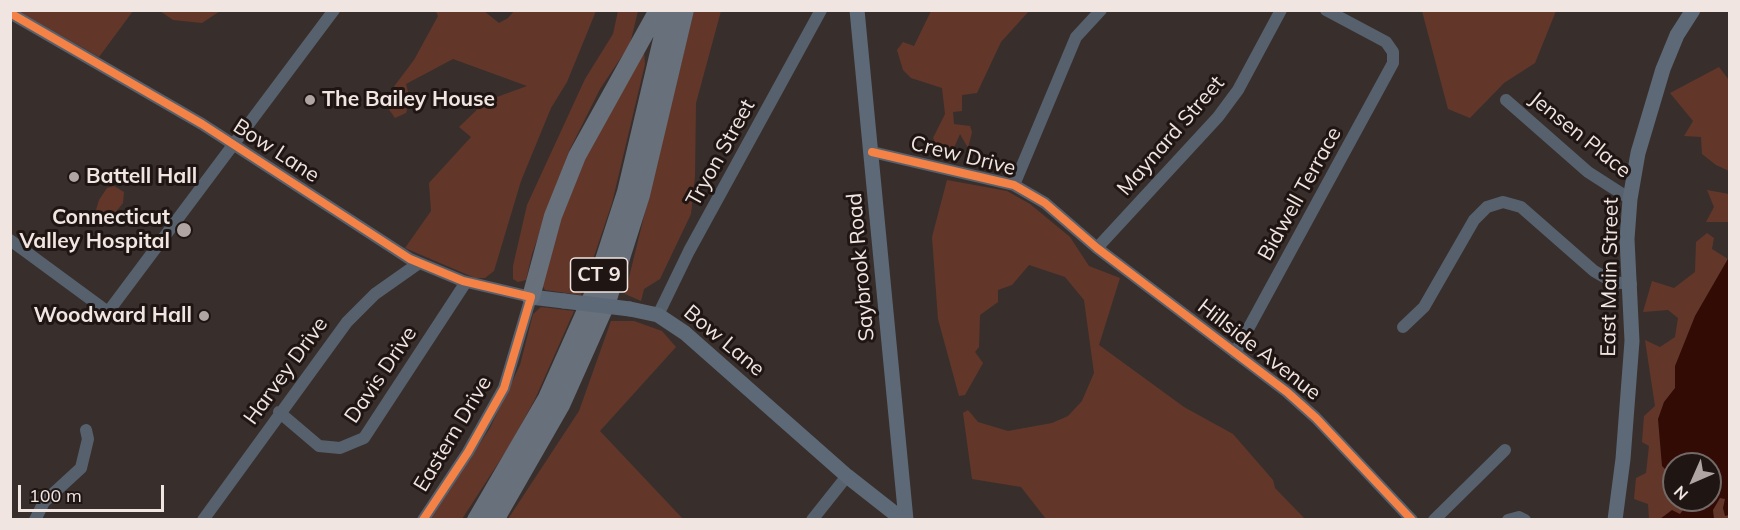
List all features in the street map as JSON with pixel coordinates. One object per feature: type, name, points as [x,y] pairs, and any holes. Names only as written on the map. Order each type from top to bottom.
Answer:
[{"type":"highway","points":[[531,297],[546,238],[572,165],[594,120],[658,10]]},
{"type":"highway","name":"CT 9","points":[[476,519],[547,398],[592,297],[626,192],[669,10]]},
{"type":"highway","name":"CT 9","points":[[495,519],[561,405],[607,302],[641,195],[685,10]]},
{"type":"main road","name":"Saybrook Road","points":[[857,10],[905,519]]},
{"type":"main road","name":"East Main Street","points":[[1615,519],[1629,396],[1632,341],[1628,239],[1630,199],[1638,153],[1663,69],[1677,35],[1693,10]]},
{"type":"main road","name":"Bow Lane","points":[[531,297],[630,309],[658,315],[685,333],[847,476],[905,519]]},
{"type":"street","points":[[10,240],[108,312],[334,10]]},
{"type":"street","name":"Tryon Street","points":[[658,315],[689,251],[821,10]]},
{"type":"street","points":[[1014,185],[1076,37],[1101,10]]},
{"type":"street","name":"Maynard Street","points":[[1097,248],[1218,117],[1238,90],[1281,10]]},
{"type":"street","name":"Bidwell Terrace","points":[[1235,353],[1389,72],[1394,52],[1386,42],[1326,10]]},
{"type":"street","name":"Bow Lane","points":[[10,13],[233,144],[375,238],[419,263],[466,282],[531,297]]},
{"type":"street","name":"Jensen Place","points":[[1506,100],[1588,172],[1630,199]]},
{"type":"street","name":"Crew Drive","points":[[872,152],[1014,185],[1045,202],[1097,248]]},
{"type":"street","points":[[1403,327],[1424,307],[1474,220],[1487,207],[1503,202],[1521,207],[1594,271],[1613,282],[1631,284]]},
{"type":"street","name":"Hillside Avenue","points":[[1097,248],[1316,418],[1412,519]]},
{"type":"street","name":"Harvey Drive","points":[[202,519],[347,322],[375,294],[419,263]]},
{"type":"street","name":"Davis Drive","points":[[279,412],[319,446],[340,448],[364,438],[466,282]]},
{"type":"street","name":"Eastern Drive","points":[[423,519],[468,452],[504,388],[531,297]]},
{"type":"street","points":[[35,519],[45,502],[72,480],[81,468],[88,439],[86,430]]},
{"type":"street","points":[[1434,519],[1505,450]]},
{"type":"street","points":[[812,519],[847,476]]},
{"type":"street","points":[[1508,519],[1519,517],[1525,519]]},
{"type":"shaded area","points":[[1422,10],[1556,11],[1535,63],[1504,83],[1470,118],[1448,109]]},
{"type":"shaded area","points":[[18,11],[133,11],[99,57]]},
{"type":"shaded area","points":[[160,11],[220,11],[202,23],[173,20]]},
{"type":"shaded area","points":[[436,11],[484,11],[499,23],[514,11],[596,11],[567,82],[551,108],[521,181],[494,271],[485,278],[475,278],[405,248],[431,211],[429,183],[471,137],[459,127],[486,101],[527,86],[453,59],[406,84],[410,100],[406,113],[395,118],[383,101],[414,60],[438,16]]},
{"type":"shaded area","points":[[618,11],[638,11],[630,44],[600,89],[569,151],[532,254],[526,280],[518,282],[513,279],[513,266],[527,205],[585,79],[613,34]]},
{"type":"shaded area","points":[[694,11],[721,11],[696,103],[695,176],[691,214],[660,279],[644,289],[641,301],[625,294]]},
{"type":"shaded area","points":[[931,11],[1029,11],[1001,42],[977,93],[962,95],[962,111],[953,112],[954,124],[970,126],[972,132],[968,148],[960,134],[953,150],[938,147],[933,138],[945,114],[942,88],[911,78],[903,70],[897,50],[903,42],[914,46]]},
{"type":"shaded area","points":[[644,52],[645,64],[612,203],[581,295],[545,290],[541,283],[572,177]]},
{"type":"shaded area","points":[[1719,67],[1729,80],[1729,171],[1716,165],[1702,154],[1701,137],[1684,136],[1693,121],[1670,93]]},
{"type":"shaded area","points":[[947,180],[1007,191],[1030,204],[1070,237],[1089,266],[1120,278],[1099,345],[1184,407],[1233,434],[1273,480],[1275,488],[1305,519],[1046,519],[1021,487],[972,479],[963,413],[968,410],[978,422],[1008,431],[1052,423],[1068,416],[1082,401],[1094,373],[1084,300],[1065,277],[1029,265],[1012,285],[998,290],[998,302],[980,315],[979,347],[975,352],[983,363],[965,395],[959,396],[938,319],[932,237]]},
{"type":"shaded area","points":[[114,186],[124,192],[123,203],[115,213],[106,217],[101,216],[96,210],[99,200],[107,188]]},
{"type":"shaded area","points":[[1707,190],[1729,194],[1729,222],[1706,222],[1714,207]]},
{"type":"shaded area","points":[[1707,233],[1714,238],[1712,249],[1728,259],[1729,257],[1729,519],[1649,519],[1648,504],[1634,499],[1636,478],[1646,473],[1649,446],[1642,442],[1644,416],[1655,406],[1645,340],[1660,347],[1675,337],[1678,318],[1668,310],[1643,312],[1652,281],[1674,288],[1695,272],[1696,242]]},
{"type":"shaded area","points":[[1729,257],[1729,515],[1725,516],[1723,508],[1725,499],[1722,498],[1722,452],[1662,452],[1662,466],[1658,419],[1664,402],[1675,388],[1675,366],[1695,316]]},
{"type":"shaded area","points":[[541,307],[574,311],[535,399],[510,445],[462,519],[430,520],[490,428],[520,365],[533,314]]},
{"type":"shaded area","points":[[611,321],[634,321],[662,331],[676,347],[600,431],[683,519],[508,519],[579,411]]},
{"type":"shaded area","points":[[1669,512],[1680,514],[1682,512],[1713,512],[1714,519],[1660,519]]},
{"type":"cycle path","points":[[10,13],[202,124],[410,259],[463,281],[531,297],[504,388],[468,452],[423,520]]},
{"type":"cycle path","points":[[872,152],[1014,185],[1045,203],[1097,248],[1287,392],[1316,418],[1412,520]]},
{"type":"place","name":"The Bailey House","points":[[310,100]]},
{"type":"place","name":"Battell Hall","points":[[74,177]]},
{"type":"place","name":"Connecticut Valley Hospital","points":[[184,230]]},
{"type":"place","name":"Woodward Hall","points":[[204,316]]}]
